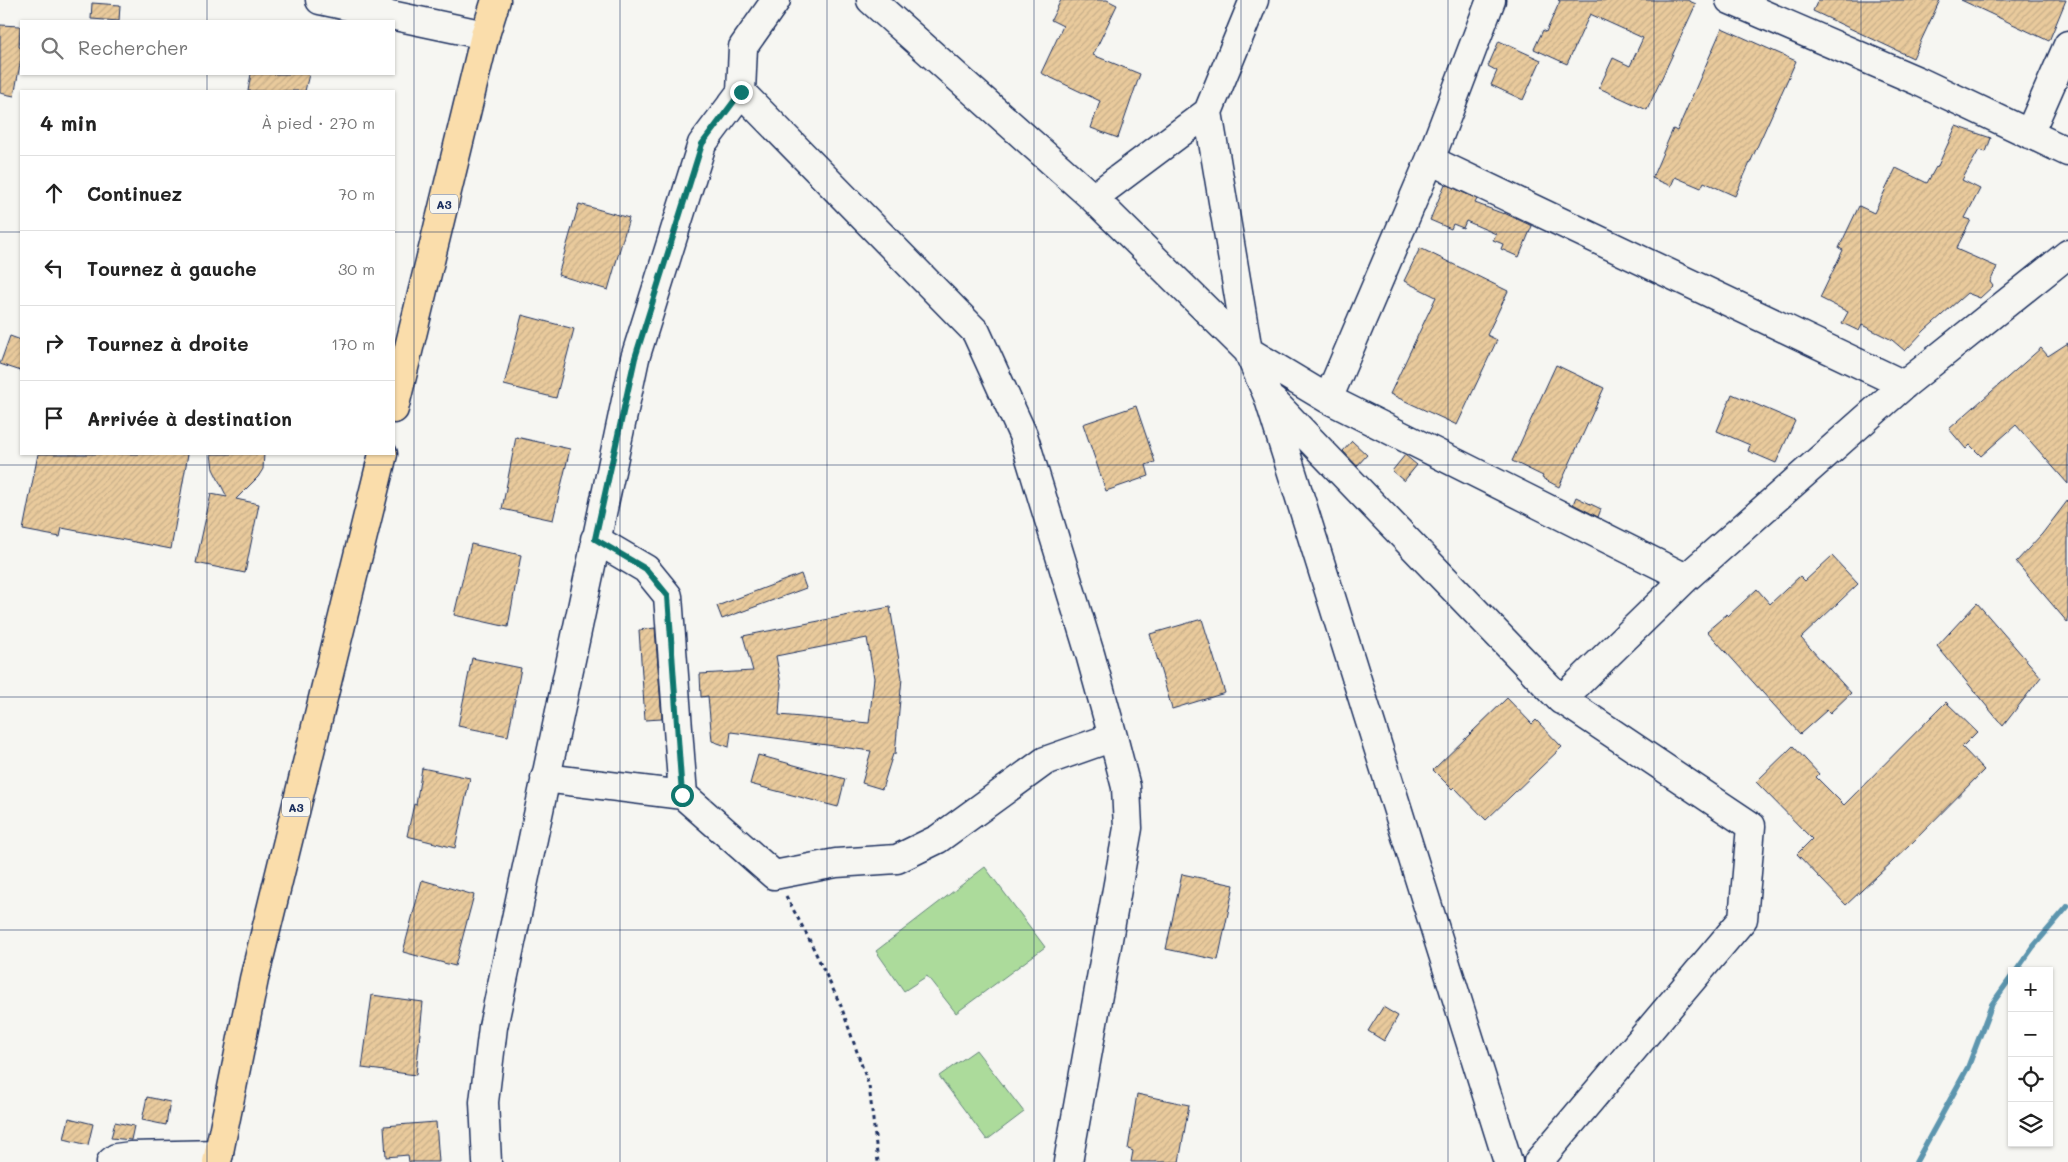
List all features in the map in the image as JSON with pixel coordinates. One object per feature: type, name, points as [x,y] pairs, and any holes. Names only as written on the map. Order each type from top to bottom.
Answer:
[{"type":"highway","name":"A3","points":[[395,405],[485,35],[496,0]]},
{"type":"highway","name":"A3","points":[[218,1158],[254,978],[383,455]]},
{"type":"street","points":[[320,0],[485,35]]},
{"type":"street","points":[[487,1162],[484,1102],[492,1027],[635,358],[702,144],[741,92],[742,47],[776,0]]},
{"type":"street","points":[[871,0],[1094,198],[1248,351],[1328,400],[1686,578]]},
{"type":"street","points":[[1094,198],[1208,112],[1254,0]]},
{"type":"street","points":[[1328,400],[1430,160],[1491,0]]},
{"type":"street","points":[[1730,0],[1918,81],[2068,152]]},
{"type":"street","points":[[2029,134],[2068,45]]},
{"type":"street","points":[[741,92],[976,332],[1023,435],[1090,654],[1126,787],[1128,828],[1068,1162]]},
{"type":"street","points":[[1208,112],[1248,351],[1268,396],[1508,1162]]},
{"type":"street","points":[[1430,160],[1904,385]]},
{"type":"street","points":[[1563,700],[1686,578],[1904,385],[2068,254]]},
{"type":"street","points":[[1268,396],[1561,700],[1751,826],[1744,919],[1538,1162]]},
{"type":"street","points":[[595,539],[646,569],[668,596],[682,795]]},
{"type":"street","points":[[545,778],[682,795],[774,875],[836,864],[897,859],[938,840],[1045,761],[1113,737]]},
{"type":"street","points":[[111,1162],[116,1158],[131,1156],[218,1158]]},
{"type":"path","points":[[774,875],[808,937],[841,1006],[869,1086],[878,1162]]},
{"type":"green space","points":[[985,867],[1045,947],[956,1013],[927,976],[904,991],[876,951]]},
{"type":"green space","points":[[976,1050],[1024,1112],[987,1140],[939,1076]]},
{"type":"building","points":[[1061,0],[1107,0],[1117,5],[1093,55],[1140,74],[1118,138],[1091,128],[1100,101],[1041,73],[1063,26],[1051,20]]},
{"type":"building","points":[[1558,0],[1687,0],[1696,4],[1647,110],[1599,88],[1613,58],[1630,66],[1643,38],[1590,14],[1567,64],[1534,49],[1543,30],[1546,32],[1560,1]]},
{"type":"building","points":[[1818,0],[1940,0],[1913,58],[1813,11]]},
{"type":"building","points":[[1961,0],[2066,0],[2049,41]]},
{"type":"building","points":[[92,3],[120,5],[119,20],[91,19]]},
{"type":"building","points":[[0,25],[20,26],[20,64],[14,96],[0,93]]},
{"type":"building","points":[[1722,28],[1796,61],[1735,196],[1704,182],[1701,188],[1675,177],[1671,186],[1652,178],[1673,129],[1677,131]]},
{"type":"building","points":[[1499,41],[1541,60],[1523,100],[1491,85],[1497,71],[1488,66]]},
{"type":"building","points":[[251,75],[309,75],[305,90],[248,90]]},
{"type":"building","points":[[1956,126],[1991,138],[1986,152],[1979,150],[1962,180],[1980,189],[1965,218],[1971,220],[1956,249],[1997,267],[1990,282],[1993,286],[1980,298],[1967,293],[1925,330],[1905,351],[1892,340],[1862,325],[1859,331],[1842,323],[1848,312],[1820,298],[1843,250],[1839,248],[1859,206],[1874,213],[1896,168],[1927,183],[1937,168]]},
{"type":"building","points":[[1445,184],[1477,199],[1475,203],[1504,213],[1532,226],[1519,257],[1501,249],[1503,244],[1493,240],[1496,234],[1466,221],[1463,228],[1453,224],[1451,229],[1430,220]]},
{"type":"building","points":[[579,204],[629,218],[608,290],[558,275]]},
{"type":"building","points":[[1420,248],[1508,291],[1487,335],[1497,340],[1457,425],[1390,394],[1436,297],[1404,281]]},
{"type":"building","points":[[522,315],[574,329],[556,398],[504,385]]},
{"type":"building","points":[[10,336],[20,340],[20,371],[0,364]]},
{"type":"building","points":[[2068,343],[2068,484],[2016,425],[1981,456],[1970,445],[1966,449],[1949,429],[2041,348],[2048,356]]},
{"type":"building","points":[[1556,365],[1604,388],[1559,487],[1542,478],[1543,476],[1512,461]]},
{"type":"building","points":[[1732,394],[1795,421],[1776,463],[1748,451],[1750,445],[1717,431]]},
{"type":"building","points":[[1136,406],[1155,462],[1146,465],[1149,476],[1106,491],[1083,424]]},
{"type":"building","points":[[516,437],[570,449],[553,520],[502,509]]},
{"type":"building","points":[[1352,441],[1367,455],[1357,466],[1343,451]]},
{"type":"building","points":[[38,455],[188,455],[171,549],[62,528],[60,537],[23,530]]},
{"type":"building","points":[[211,455],[264,455],[263,469],[258,477],[236,499],[259,504],[245,573],[196,563],[211,494],[227,497],[213,469]]},
{"type":"building","points":[[1405,455],[1417,465],[1404,481],[1392,471]]},
{"type":"building","points":[[1576,497],[1601,509],[1598,517],[1573,504]]},
{"type":"building","points":[[2068,500],[2068,623],[2016,562],[2042,534]]},
{"type":"building","points":[[471,544],[521,555],[508,627],[454,615]]},
{"type":"building","points":[[1832,556],[1858,584],[1801,638],[1851,693],[1830,713],[1827,710],[1800,734],[1707,631],[1727,614],[1728,616],[1757,589],[1770,604],[1800,576],[1805,581]]},
{"type":"building","points":[[801,574],[806,588],[722,619],[717,606]]},
{"type":"building","points":[[1977,603],[2041,677],[2003,726],[1937,646]]},
{"type":"building","points":[[890,607],[902,678],[895,754],[893,754],[882,789],[862,783],[871,751],[731,732],[729,747],[712,741],[708,696],[701,697],[700,674],[753,671],[743,636]],"holes":[[[867,638],[874,678],[869,723],[779,715],[781,684],[776,656]]]},
{"type":"building","points":[[1202,619],[1225,693],[1172,709],[1150,634]]},
{"type":"building","points":[[655,628],[662,719],[645,720],[639,630]]},
{"type":"building","points":[[472,658],[521,668],[508,736],[458,726]]},
{"type":"building","points":[[1507,698],[1532,724],[1536,720],[1562,747],[1486,820],[1454,787],[1452,789],[1433,770]]},
{"type":"building","points":[[1946,702],[1977,732],[1962,747],[1984,770],[1909,846],[1846,905],[1797,854],[1812,839],[1756,782],[1793,746],[1819,774],[1816,777],[1844,805]]},
{"type":"building","points":[[758,755],[845,779],[838,807],[750,784]]},
{"type":"building","points":[[422,768],[470,778],[455,848],[407,836],[414,804],[416,805]]},
{"type":"building","points":[[1182,874],[1234,885],[1218,960],[1166,949]]},
{"type":"building","points":[[422,880],[474,895],[455,966],[403,952]]},
{"type":"building","points":[[372,995],[423,1002],[416,1075],[362,1068]]},
{"type":"building","points":[[1383,1007],[1398,1016],[1384,1041],[1368,1031]]},
{"type":"building","points":[[1137,1094],[1189,1105],[1179,1162],[1131,1162],[1133,1151],[1128,1149]]},
{"type":"building","points":[[147,1097],[170,1102],[166,1125],[142,1120]]},
{"type":"building","points":[[69,1118],[93,1124],[88,1145],[64,1139]]},
{"type":"building","points":[[115,1122],[134,1126],[131,1140],[111,1138]]},
{"type":"building","points":[[436,1122],[439,1162],[409,1162],[408,1155],[386,1157],[384,1126]]},
{"type":"waterway","points":[[2019,967],[2033,947],[2068,906]]},
{"type":"waterway","points":[[1916,1162],[1968,1067],[1992,1004],[2008,982]]},
{"type":"route","points":[[682,795],[668,596],[646,569],[595,539],[635,358],[702,144],[741,92]]}]
